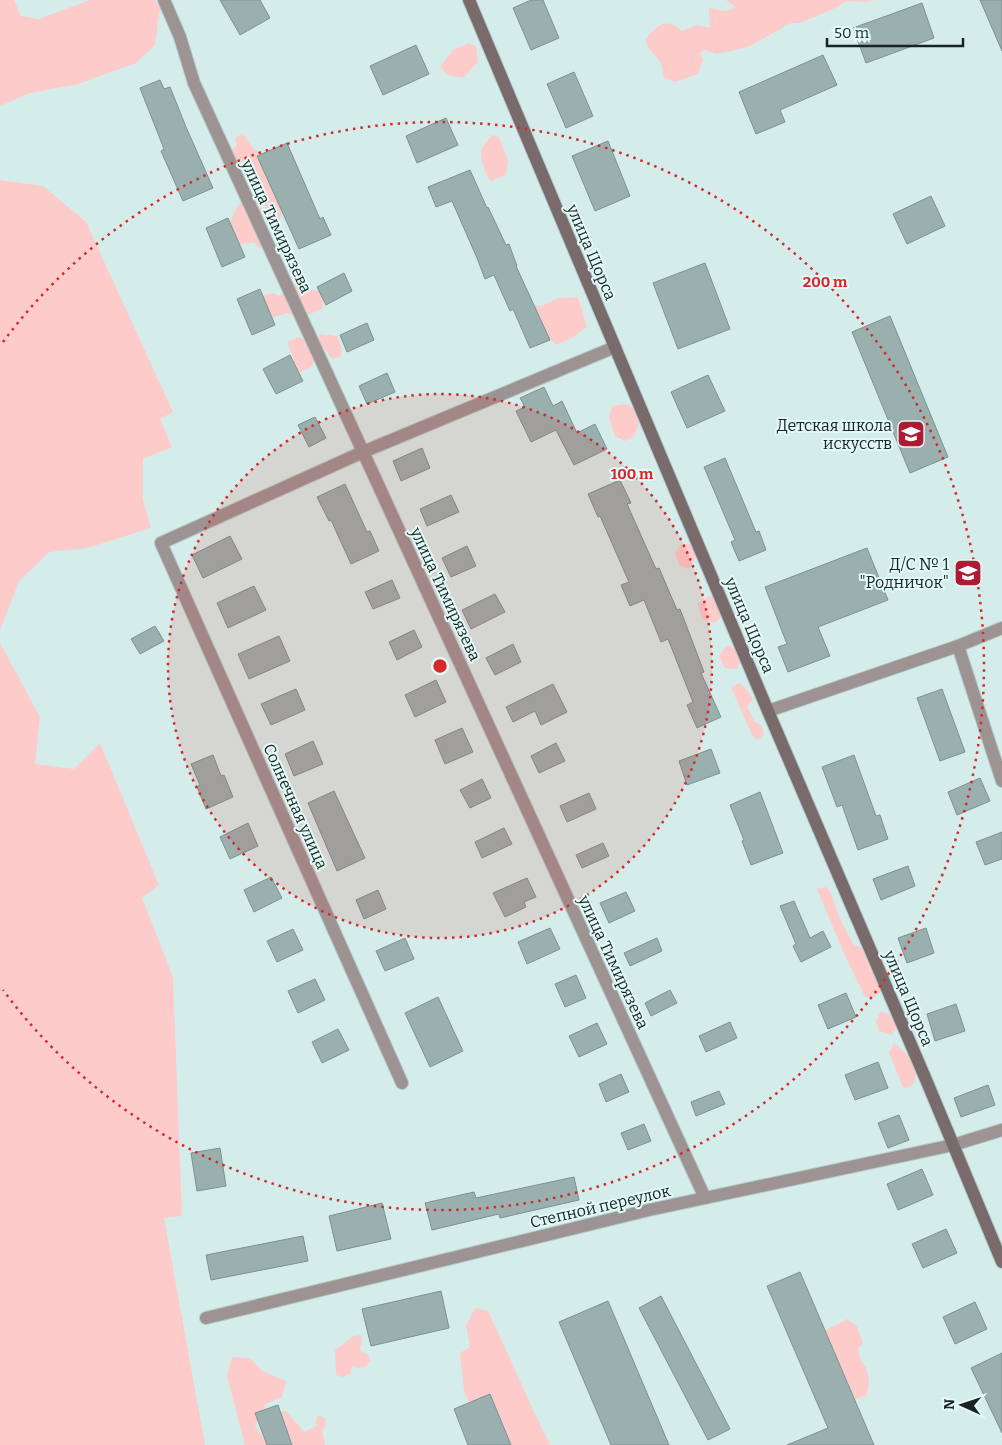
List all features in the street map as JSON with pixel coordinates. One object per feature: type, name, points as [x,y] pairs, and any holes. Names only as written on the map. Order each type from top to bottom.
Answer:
[{"type":"street","name":"улица Тимирязева","points":[[164,0],[180,37],[194,83],[705,1198]]},
{"type":"street","name":"улица Щорса","points":[[469,0],[1002,1262]]},
{"type":"street","points":[[363,452],[615,347]]},
{"type":"street","name":"Солнечная улица","points":[[363,452],[161,543],[402,1083]]},
{"type":"street","points":[[768,710],[958,646],[1002,628]]},
{"type":"street","points":[[958,646],[1002,781]]},
{"type":"street","name":"Степной переулок","points":[[206,1318],[649,1210],[953,1145],[1002,1130]]},
{"type":"shaded area","points":[[0,0],[14,0],[21,16],[39,19],[90,0],[155,0],[160,8],[155,45],[136,63],[78,84],[30,93],[0,106]]},
{"type":"shaded area","points":[[726,0],[874,0],[868,2],[847,1],[800,23],[791,23],[748,47],[717,54],[705,50],[700,53],[703,60],[698,74],[675,82],[664,78],[661,63],[647,46],[646,39],[654,29],[667,23],[682,31],[697,25],[710,28],[709,8],[726,11],[736,7]]},
{"type":"shaded area","points":[[469,43],[476,46],[478,62],[463,78],[447,75],[440,67],[453,50]]},
{"type":"shaded area","points":[[242,133],[253,148],[268,158],[282,213],[279,221],[271,219],[243,161],[236,159],[231,150],[237,145],[235,139]]},
{"type":"shaded area","points":[[492,135],[499,137],[508,161],[506,175],[491,181],[484,168],[481,153],[485,143]]},
{"type":"shaded area","points":[[0,180],[43,186],[86,222],[173,412],[160,419],[172,447],[143,459],[143,500],[151,528],[87,548],[49,552],[19,581],[0,630]]},
{"type":"shaded area","points":[[251,193],[260,203],[265,224],[274,243],[259,248],[254,242],[238,245],[227,231],[237,206]]},
{"type":"shaded area","points":[[299,282],[311,290],[325,291],[322,309],[304,316],[286,313],[272,318],[261,296],[274,293],[280,296],[291,286]]},
{"type":"shaded area","points":[[578,297],[587,327],[572,338],[556,345],[535,324],[530,305],[542,306],[558,298]]},
{"type":"shaded area","points":[[320,334],[337,336],[341,347],[341,356],[332,359],[317,339]]},
{"type":"shaded area","points":[[298,337],[309,340],[316,358],[311,367],[295,374],[291,367],[294,359],[287,342]]},
{"type":"shaded area","points":[[626,404],[636,410],[640,419],[635,435],[625,441],[615,436],[609,417],[612,406]]},
{"type":"shaded area","points":[[689,544],[695,550],[695,559],[689,569],[680,566],[675,553],[681,545]]},
{"type":"shaded area","points":[[710,596],[718,598],[722,609],[722,614],[714,623],[702,619],[698,603]]},
{"type":"shaded area","points":[[0,643],[40,717],[35,764],[74,769],[100,743],[159,885],[142,898],[173,977],[182,1216],[164,1218],[205,1445],[0,1445]]},
{"type":"shaded area","points":[[726,646],[735,649],[741,658],[737,669],[725,668],[719,656]]},
{"type":"shaded area","points":[[740,683],[753,699],[747,706],[754,721],[762,726],[764,735],[757,740],[752,735],[731,687]]},
{"type":"shaded area","points":[[826,887],[831,893],[840,919],[854,945],[861,947],[879,982],[881,991],[874,997],[865,997],[846,958],[817,889]]},
{"type":"shaded area","points":[[881,1011],[890,1015],[897,1025],[892,1035],[879,1031],[876,1021]]},
{"type":"shaded area","points":[[894,1043],[906,1053],[916,1072],[914,1084],[905,1089],[889,1053]]},
{"type":"shaded area","points":[[475,1308],[488,1311],[550,1445],[491,1445],[478,1424],[464,1391],[460,1353],[470,1347],[466,1325]]},
{"type":"shaded area","points":[[847,1319],[857,1326],[863,1343],[858,1349],[861,1361],[866,1367],[869,1380],[867,1395],[856,1399],[845,1392],[820,1333]]},
{"type":"shaded area","points":[[358,1335],[362,1337],[360,1350],[368,1355],[371,1361],[365,1367],[358,1368],[352,1365],[351,1373],[343,1377],[336,1375],[335,1350]]},
{"type":"shaded area","points":[[232,1357],[250,1358],[262,1371],[286,1381],[282,1397],[266,1404],[255,1426],[268,1445],[245,1445],[227,1376]]},
{"type":"shaded area","points":[[286,1411],[304,1432],[317,1426],[318,1415],[326,1419],[325,1428],[322,1430],[325,1445],[289,1445],[277,1413]]},
{"type":"building","points":[[220,0],[260,0],[270,18],[240,35]]},
{"type":"building","points":[[531,0],[543,0],[559,38],[531,50],[513,8]]},
{"type":"building","points":[[980,0],[1002,0],[1002,51]]},
{"type":"building","points":[[922,3],[934,38],[866,63],[853,28]]},
{"type":"building","points":[[416,45],[429,74],[383,95],[370,66]]},
{"type":"building","points":[[823,55],[837,85],[780,110],[785,122],[756,134],[739,92]]},
{"type":"building","points":[[574,72],[593,116],[566,128],[547,84]]},
{"type":"building","points":[[160,80],[164,89],[170,87],[213,188],[183,201],[161,151],[164,149],[140,88]]},
{"type":"building","points":[[446,118],[458,145],[417,163],[406,136]]},
{"type":"building","points":[[608,141],[630,196],[595,211],[572,156]]},
{"type":"building","points":[[287,143],[320,219],[323,217],[331,235],[299,249],[257,156]]},
{"type":"building","points":[[470,170],[506,245],[509,244],[516,266],[550,340],[530,348],[513,309],[510,311],[494,275],[485,279],[452,201],[436,207],[428,187]]},
{"type":"building","points":[[931,196],[945,226],[907,244],[893,214]]},
{"type":"building","points":[[228,218],[245,257],[222,267],[206,228]]},
{"type":"building","points":[[705,263],[730,329],[678,349],[653,283]]},
{"type":"building","points":[[344,273],[352,291],[326,305],[317,287]]},
{"type":"building","points":[[260,289],[275,325],[252,335],[237,299]]},
{"type":"building","points":[[890,316],[948,457],[910,473],[852,332]]},
{"type":"building","points":[[367,323],[374,340],[347,352],[340,335]]},
{"type":"building","points":[[290,355],[303,381],[276,394],[263,369]]},
{"type":"building","points":[[387,373],[395,392],[367,404],[359,386]]},
{"type":"building","points":[[708,375],[725,411],[687,428],[671,392]]},
{"type":"building","points":[[544,387],[553,406],[562,401],[577,433],[595,424],[607,449],[574,465],[556,430],[531,442],[516,411],[525,407],[520,398]]},
{"type":"building","points":[[315,417],[326,438],[309,447],[298,425]]},
{"type":"building","points":[[422,448],[430,468],[401,481],[393,461]]},
{"type":"building","points":[[725,458],[756,532],[759,531],[766,550],[739,561],[731,542],[735,540],[704,467]]},
{"type":"building","points":[[620,480],[631,503],[627,504],[656,569],[659,568],[677,610],[680,609],[704,672],[701,673],[721,717],[697,728],[687,705],[693,702],[668,639],[661,642],[644,600],[630,606],[621,585],[629,582],[600,516],[598,517],[588,494]]},
{"type":"building","points":[[345,484],[367,532],[370,531],[379,551],[351,564],[331,520],[329,521],[317,497]]},
{"type":"building","points":[[451,495],[459,512],[427,526],[420,509]]},
{"type":"building","points":[[230,536],[242,559],[203,578],[192,555]]},
{"type":"building","points":[[467,546],[476,566],[451,577],[442,558]]},
{"type":"building","points":[[867,548],[888,600],[818,627],[830,656],[788,672],[778,647],[787,644],[765,587]]},
{"type":"building","points":[[392,580],[400,598],[373,609],[365,592]]},
{"type":"building","points":[[254,586],[266,610],[228,628],[217,603]]},
{"type":"building","points":[[495,594],[505,612],[471,629],[462,610]]},
{"type":"building","points":[[155,626],[164,641],[140,654],[131,639]]},
{"type":"building","points":[[414,630],[422,647],[397,660],[389,642]]},
{"type":"building","points":[[279,636],[290,661],[249,679],[238,654]]},
{"type":"building","points":[[513,644],[521,662],[495,675],[486,658]]},
{"type":"building","points":[[436,680],[446,702],[415,717],[405,695]]},
{"type":"building","points":[[553,684],[567,712],[541,725],[535,711],[513,722],[506,707]]},
{"type":"building","points":[[296,689],[305,710],[271,725],[261,704]]},
{"type":"building","points":[[942,689],[965,752],[940,761],[917,698]]},
{"type":"building","points":[[462,728],[473,752],[445,764],[435,740]]},
{"type":"building","points":[[313,741],[323,764],[294,776],[285,754]]},
{"type":"building","points":[[556,743],[565,761],[539,773],[531,756]]},
{"type":"building","points":[[711,749],[720,773],[687,785],[679,761]]},
{"type":"building","points":[[213,755],[221,776],[224,775],[233,797],[206,809],[197,787],[200,785],[191,764]]},
{"type":"building","points":[[854,755],[876,816],[880,815],[888,839],[858,850],[842,805],[837,807],[822,767]]},
{"type":"building","points":[[980,778],[990,801],[957,815],[948,792]]},
{"type":"building","points":[[482,779],[491,798],[470,808],[460,790]]},
{"type":"building","points":[[334,791],[365,858],[337,871],[308,803]]},
{"type":"building","points":[[760,792],[783,853],[751,865],[742,841],[744,840],[730,805]]},
{"type":"building","points":[[589,793],[596,809],[567,822],[560,806]]},
{"type":"building","points":[[248,823],[258,846],[230,859],[220,837]]},
{"type":"building","points":[[504,828],[512,844],[482,858],[475,842]]},
{"type":"building","points":[[1002,832],[1002,859],[985,865],[976,842]]},
{"type":"building","points":[[603,843],[609,856],[582,868],[576,855]]},
{"type":"building","points":[[908,866],[915,886],[881,900],[873,879]]},
{"type":"building","points":[[271,877],[282,898],[254,912],[244,890]]},
{"type":"building","points":[[527,878],[536,897],[524,902],[526,907],[505,917],[493,893]]},
{"type":"building","points":[[378,890],[386,909],[364,919],[356,900]]},
{"type":"building","points":[[626,892],[635,911],[609,923],[600,903]]},
{"type":"building","points":[[794,901],[810,938],[823,931],[831,947],[801,962],[793,946],[796,944],[780,906]]},
{"type":"building","points":[[550,928],[560,949],[527,964],[518,942]]},
{"type":"building","points":[[926,928],[934,953],[907,963],[898,938]]},
{"type":"building","points":[[293,929],[303,950],[277,962],[267,941]]},
{"type":"building","points":[[405,938],[414,959],[385,971],[376,951]]},
{"type":"building","points":[[657,938],[662,951],[630,966],[624,953]]},
{"type":"building","points":[[576,975],[586,998],[565,1007],[555,984]]},
{"type":"building","points":[[315,979],[325,1000],[298,1013],[288,991]]},
{"type":"building","points":[[670,990],[677,1003],[651,1016],[645,1003]]},
{"type":"building","points":[[846,993],[856,1017],[828,1029],[818,1005]]},
{"type":"building","points":[[438,997],[463,1051],[430,1067],[405,1013]]},
{"type":"building","points":[[956,1004],[965,1031],[935,1041],[927,1014]]},
{"type":"building","points":[[730,1022],[737,1038],[706,1052],[699,1036]]},
{"type":"building","points":[[597,1023],[607,1044],[579,1057],[569,1036]]},
{"type":"building","points":[[338,1029],[349,1050],[322,1063],[312,1042]]},
{"type":"building","points":[[878,1062],[888,1088],[855,1100],[845,1075]]},
{"type":"building","points":[[621,1074],[629,1092],[606,1102],[599,1084]]},
{"type":"building","points":[[988,1085],[995,1105],[961,1117],[954,1098]]},
{"type":"building","points":[[719,1091],[725,1104],[696,1116],[691,1102]]},
{"type":"building","points":[[899,1115],[909,1140],[888,1148],[878,1123]]},
{"type":"building","points":[[644,1124],[651,1141],[628,1150],[621,1133]]},
{"type":"building","points":[[220,1148],[226,1186],[197,1191],[191,1153]]},
{"type":"building","points":[[922,1169],[933,1195],[898,1210],[887,1184]]},
{"type":"building","points":[[574,1177],[579,1200],[500,1218],[499,1214],[432,1230],[425,1203],[474,1192],[476,1198]]},
{"type":"building","points":[[382,1203],[391,1239],[337,1251],[329,1216]]},
{"type":"building","points":[[946,1229],[957,1253],[923,1268],[912,1244]]},
{"type":"building","points":[[303,1236],[308,1261],[211,1280],[206,1255]]},
{"type":"building","points":[[800,1272],[874,1445],[787,1445],[828,1428],[767,1286]]},
{"type":"building","points":[[441,1291],[449,1328],[371,1346],[362,1309]]},
{"type":"building","points":[[661,1296],[730,1429],[708,1440],[639,1308]]},
{"type":"building","points":[[608,1301],[669,1445],[611,1445],[559,1322]]},
{"type":"building","points":[[975,1302],[987,1329],[955,1344],[943,1317]]},
{"type":"building","points":[[1002,1353],[1002,1433],[971,1368]]},
{"type":"building","points":[[490,1394],[511,1445],[468,1445],[454,1409]]},
{"type":"building","points":[[278,1405],[292,1445],[267,1445],[255,1413]]},
{"type":"place","name":"Детская школа искусств","points":[[911,434]]},
{"type":"place","name":"Д/С № 1 \"Родничок\"","points":[[968,573]]}]
